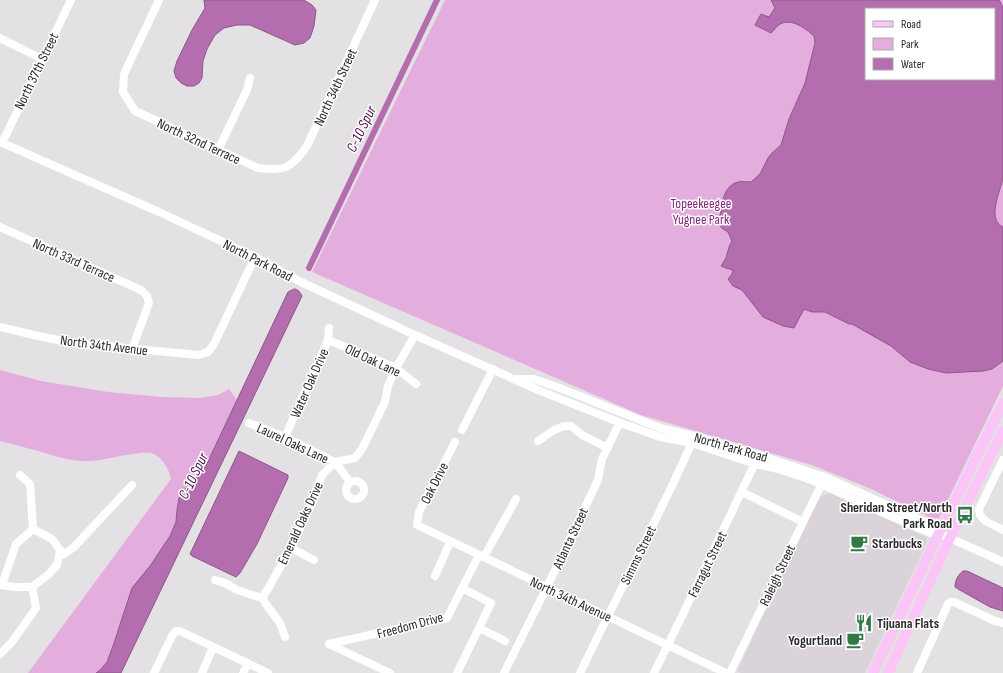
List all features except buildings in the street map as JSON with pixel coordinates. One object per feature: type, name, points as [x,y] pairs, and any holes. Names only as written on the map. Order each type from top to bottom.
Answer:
[{"type":"main road","points":[[873,673],[939,533],[1003,403]]},
{"type":"main road","points":[[888,673],[950,538],[1003,431]]},
{"type":"street","name":"North 37th Street","points":[[1,142],[71,0]]},
{"type":"street","name":"North 32nd Terrace","points":[[159,0],[124,74],[123,92],[135,111],[258,168],[286,168]]},
{"type":"street","name":"North 34th Street","points":[[286,168],[299,157],[307,146],[375,0]]},
{"type":"street","points":[[0,38],[42,59]]},
{"type":"street","points":[[218,150],[247,90],[250,78]]},
{"type":"street","name":"North Park Road","points":[[1,142],[160,212],[255,257],[300,282],[538,390],[660,437],[693,440],[759,455],[823,480],[888,515],[931,533],[939,533],[1003,562]]},
{"type":"street","name":"North 33rd Terrace","points":[[0,227],[140,290],[147,296],[149,303],[132,350]]},
{"type":"street","name":"North 34th Avenue","points":[[0,327],[73,343],[132,350],[199,355],[208,352],[214,344],[255,257]]},
{"type":"street","name":"Water Oak Drive","points":[[286,437],[328,340],[329,328]]},
{"type":"street","points":[[336,462],[355,458],[362,449],[385,402],[388,386],[396,368],[415,335]]},
{"type":"street","name":"Old Oak Lane","points":[[328,340],[396,368],[416,384]]},
{"type":"street","points":[[462,430],[493,369]]},
{"type":"street","name":"North Park Road","points":[[515,379],[534,379],[557,387],[755,464],[823,480]]},
{"type":"street","name":"Laurel Oaks Lane","points":[[249,423],[286,437],[336,462],[350,482]]},
{"type":"street","name":"Atlanta Street","points":[[504,673],[598,480],[602,459],[617,428],[622,423]]},
{"type":"street","points":[[538,442],[554,430],[564,426],[571,426],[582,435],[608,448]]},
{"type":"street","name":"Simms Street","points":[[580,673],[693,440]]},
{"type":"street","name":"Oak Drive","points":[[417,525],[419,512],[456,442]]},
{"type":"street","name":"Farragut Street","points":[[654,673],[759,455]]},
{"type":"street","points":[[1003,460],[979,509],[980,515],[985,521],[1003,530]]},
{"type":"street","name":"Emerald Oaks Drive","points":[[262,598],[270,587],[291,548],[312,502],[322,475],[336,462]]},
{"type":"street","points":[[20,475],[30,484],[32,529],[16,544],[1,585],[32,587],[48,575],[57,565],[60,550],[52,539],[32,529]]},
{"type":"street","name":"Raleigh Street","points":[[730,673],[823,480]]},
{"type":"street","points":[[60,556],[74,546],[132,485]]},
{"type":"street","points":[[742,492],[803,522]]},
{"type":"street","name":"Freedom Drive","points":[[390,673],[329,644],[447,618],[462,588],[516,499]]},
{"type":"street","name":"North 34th Avenue","points":[[417,525],[726,673]]},
{"type":"street","points":[[435,576],[450,542]]},
{"type":"street","points":[[291,548],[314,560]]},
{"type":"street","points":[[215,580],[237,590],[262,598],[280,623],[285,637]]},
{"type":"street","points":[[0,654],[12,642],[36,608],[32,587]]},
{"type":"street","points":[[457,673],[491,603],[462,588]]},
{"type":"street","points":[[918,671],[950,602],[954,602],[995,621],[1003,623]]},
{"type":"street","points":[[479,628],[505,641]]},
{"type":"street","points":[[154,673],[172,636],[176,631],[180,631],[268,673]]},
{"type":"street","points":[[202,673],[213,647]]},
{"type":"street","points":[[243,673],[248,663]]},
{"type":"shaded area","points":[[831,493],[926,537],[927,542],[865,673],[741,673],[737,671],[819,497]]},
{"type":"green space","name":"Topeekeegee Yugnee Park","points":[[445,0],[1003,0],[1003,386],[939,518],[931,518],[869,488],[812,465],[641,415],[312,272]]},
{"type":"green space","points":[[0,370],[41,381],[108,392],[162,397],[199,398],[218,395],[229,389],[237,400],[203,472],[191,481],[177,510],[176,522],[170,536],[150,566],[132,588],[107,662],[96,673],[28,673],[171,479],[170,475],[160,459],[154,454],[149,453],[78,461],[0,441]]},
{"type":"water","points":[[204,0],[304,0],[312,5],[316,10],[314,26],[310,38],[304,43],[295,45],[250,25],[237,25],[224,28],[215,35],[207,49],[203,61],[202,78],[199,83],[194,86],[187,86],[176,78],[174,71],[177,61],[192,30],[205,8]]},
{"type":"water","points":[[771,0],[999,0],[1003,7],[1003,179],[996,202],[995,214],[998,224],[1003,227],[1003,361],[992,369],[983,371],[946,373],[928,369],[910,362],[891,346],[852,324],[849,324],[825,312],[812,312],[804,309],[794,328],[783,326],[763,317],[742,290],[733,286],[728,279],[733,270],[721,266],[726,258],[732,241],[728,232],[719,225],[721,206],[725,194],[732,184],[751,182],[760,174],[772,153],[781,145],[789,119],[805,83],[815,43],[814,36],[794,23],[785,22],[780,24],[771,33],[755,25],[761,14],[769,17],[775,8]]},
{"type":"water","points":[[294,289],[299,291],[302,296],[121,673],[96,673],[107,662],[132,588],[150,566],[170,536],[176,522],[179,498],[191,481],[203,472],[288,292]]},
{"type":"water","points":[[239,451],[288,475],[288,478],[257,544],[240,573],[236,577],[190,554]]},
{"type":"water","points":[[963,571],[967,571],[1003,588],[1003,611],[990,607],[955,587],[957,578]]},
{"type":"waterway","name":"C-10 Spur","points":[[309,268],[437,0]]},
{"type":"place","name":"Sheridan Street/North Park Road","points":[[965,515]]},
{"type":"place","name":"Starbucks","points":[[859,543]]},
{"type":"place","name":"Tijuana Flats","points":[[864,623]]},
{"type":"place","name":"Yogurtland","points":[[855,640]]}]
